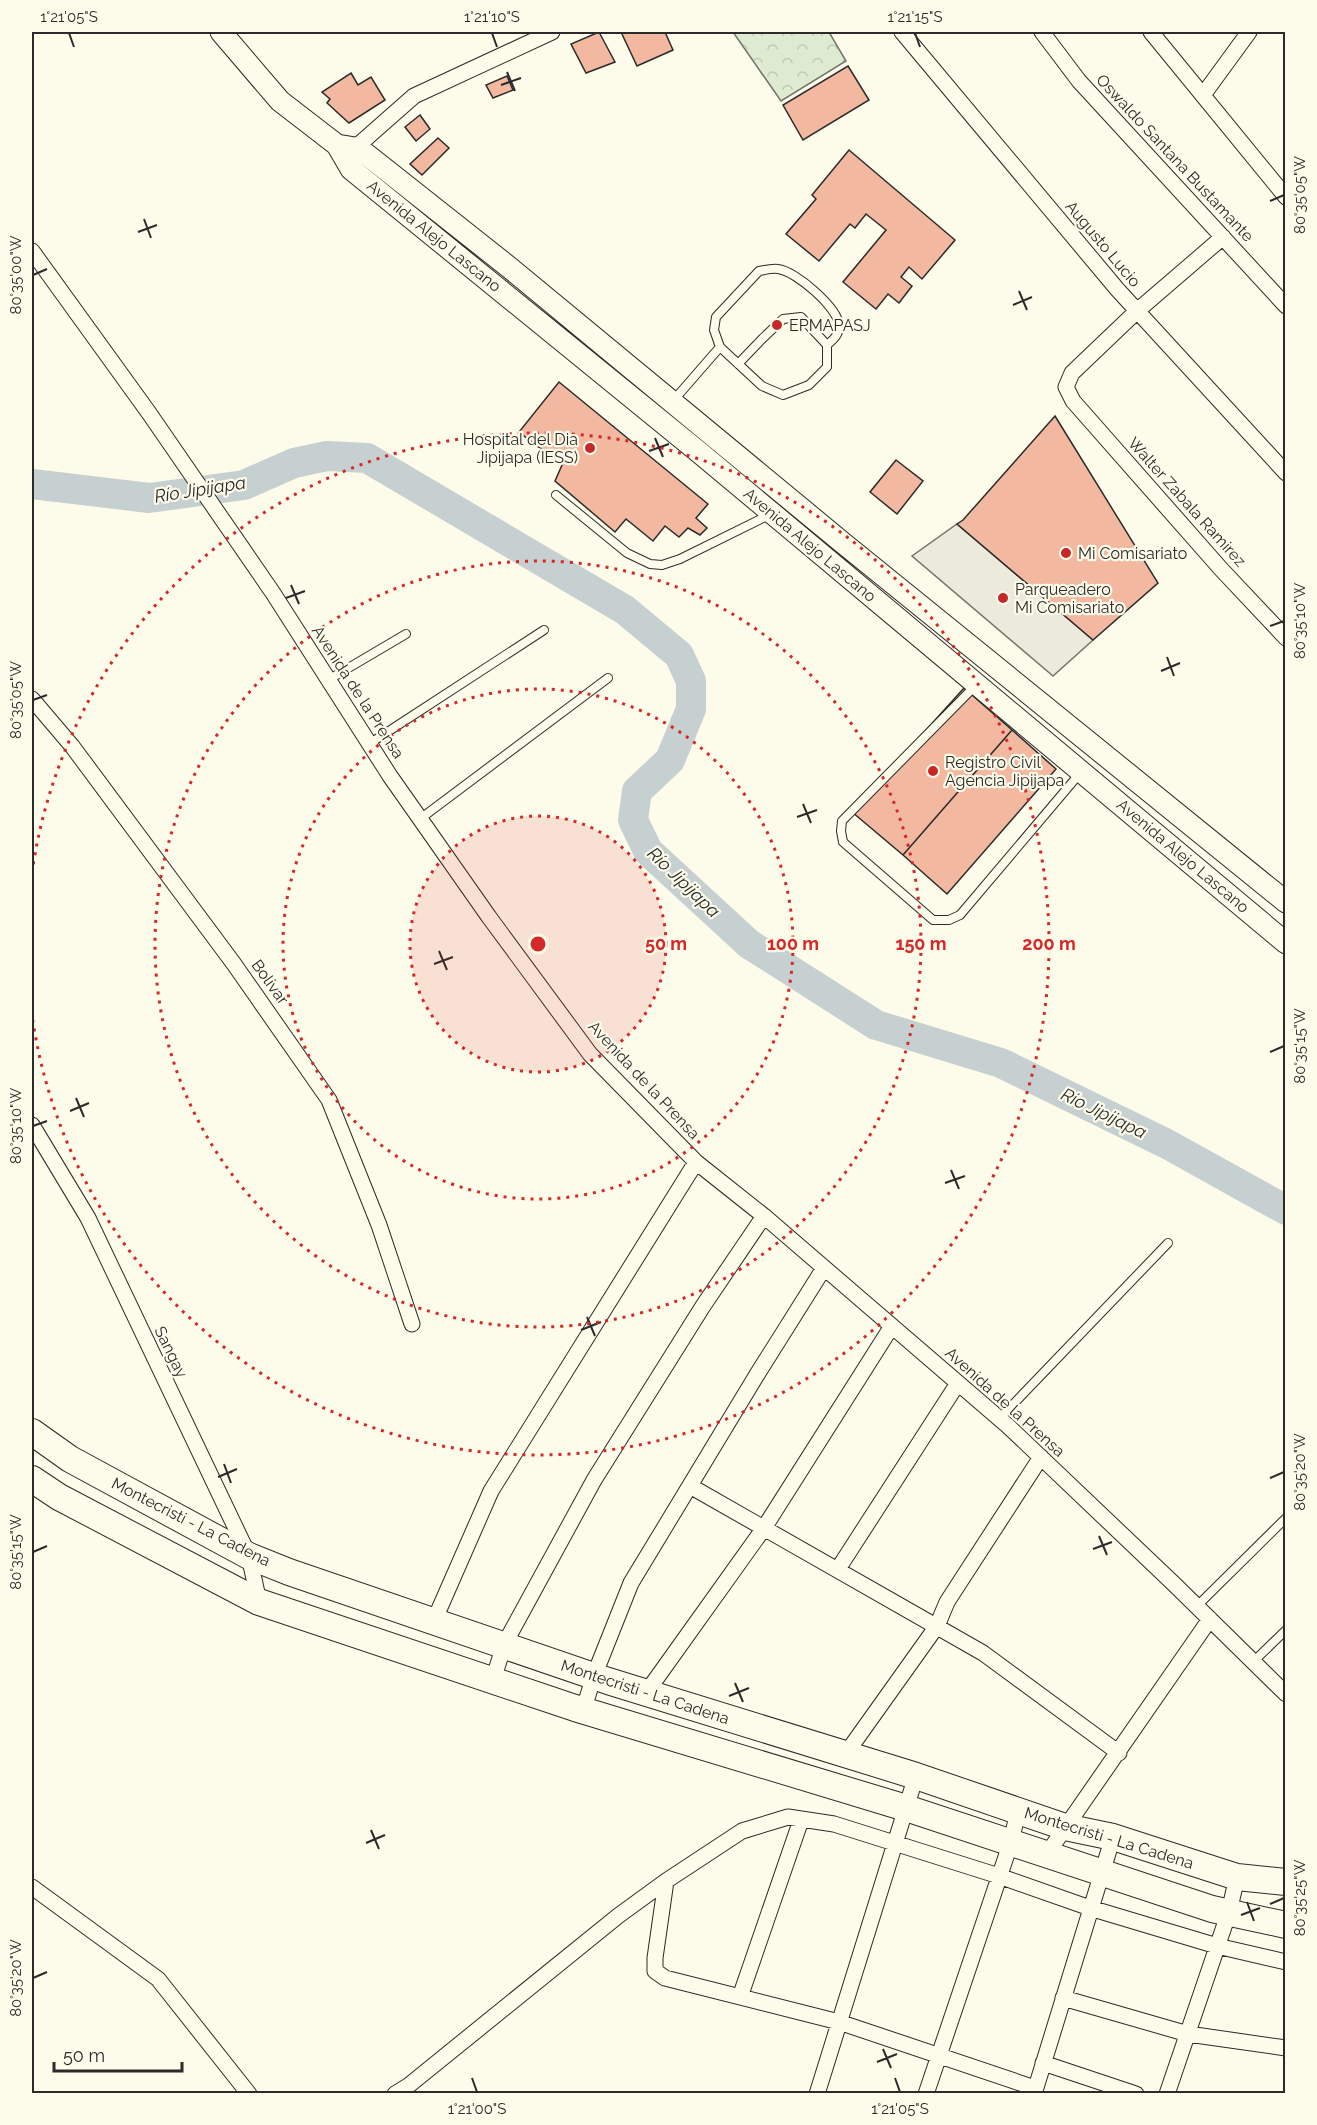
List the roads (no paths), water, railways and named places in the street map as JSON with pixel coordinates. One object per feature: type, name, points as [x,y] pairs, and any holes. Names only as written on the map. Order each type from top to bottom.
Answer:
[{"type":"highway","name":"Montecristi - La Cadena","points":[[32,1432],[70,1459],[249,1556],[289,1572],[594,1676],[916,1776],[1065,1827],[1113,1837],[1237,1876],[1286,1882]]},
{"type":"highway","name":"Montecristi - La Cadena","points":[[32,1479],[59,1497],[259,1602],[584,1711],[906,1808],[1212,1909],[1286,1925]]},
{"type":"main road","name":"Avenida Alejo Lascano","points":[[221,32],[280,101],[346,147],[366,154],[510,268],[1286,902]]},
{"type":"main road","name":"Avenida Alejo Lascano","points":[[346,147],[351,169],[507,294],[772,513],[1286,943]]},
{"type":"street","points":[[346,147],[414,96],[552,32]]},
{"type":"street","name":"Augusto Lucio","points":[[902,32],[1137,311],[1286,473]]},
{"type":"street","name":"Oswaldo Santana Bustamante","points":[[1041,32],[1079,81],[1286,306]]},
{"type":"street","points":[[1151,32],[1286,197]]},
{"type":"street","points":[[1203,95],[1249,32]]},
{"type":"street","points":[[1137,311],[1223,237]]},
{"type":"street","name":"Avenida de la Prensa","points":[[32,251],[149,413],[273,593],[369,744],[420,819],[590,1054],[696,1162],[764,1216],[1041,1457],[1286,1694]]},
{"type":"street","name":"Walter Zabala Ramirez","points":[[1137,311],[1072,373],[1066,387],[1073,401],[1221,569],[1286,638]]},
{"type":"street","name":"Bolívar","points":[[32,699],[72,746],[234,964],[329,1100],[379,1226],[411,1324]]},
{"type":"street","name":"Sangay","points":[[32,1125],[88,1218],[249,1556],[259,1602]]},
{"type":"street","points":[[434,1622],[491,1491],[696,1162]]},
{"type":"street","points":[[493,1680],[504,1645],[594,1480],[703,1306],[764,1216]]},
{"type":"street","points":[[584,1711],[594,1676],[631,1583],[824,1268]]},
{"type":"street","points":[[646,1693],[764,1528],[892,1326]]},
{"type":"street","points":[[838,1569],[957,1383]]},
{"type":"street","points":[[845,1755],[937,1626],[947,1602],[1041,1457]]},
{"type":"street","points":[[690,1486],[983,1653],[1119,1753]]},
{"type":"street","points":[[1047,1854],[1210,1619]]},
{"type":"street","points":[[817,2094],[916,1776]]},
{"type":"street","points":[[926,2094],[1011,1842],[1018,1811]]},
{"type":"street","points":[[405,2091],[618,1916],[666,1881],[742,1831],[788,1817],[834,1824],[894,1845],[999,1876],[1090,1908],[1217,1946],[1286,1962]]},
{"type":"street","points":[[740,1997],[801,1820]]},
{"type":"street","points":[[666,1881],[655,1958],[656,1971],[664,1978],[839,2022],[1035,2091],[1113,1837]]},
{"type":"street","points":[[1167,2094],[1229,1912],[1237,1876]]},
{"type":"street","points":[[32,1887],[158,1979],[249,2094]]},
{"type":"street","points":[[1063,1998],[1188,2034],[1286,2048]]},
{"type":"street","points":[[1043,2063],[1136,2094]]},
{"type":"lane","points":[[738,364],[783,319],[801,317],[827,345],[827,367],[809,385],[783,395],[762,386],[738,364],[720,347],[714,330],[716,316],[759,271],[779,269],[798,277],[834,312],[839,325],[837,336],[827,345]]},
{"type":"lane","points":[[672,402],[720,347]]},
{"type":"lane","points":[[556,495],[627,553],[650,564],[662,565],[680,559],[772,513]]},
{"type":"lane","points":[[369,744],[544,630]]},
{"type":"lane","points":[[328,680],[406,634]]},
{"type":"lane","points":[[420,819],[608,678]]},
{"type":"lane","points":[[977,684],[843,822],[841,831],[843,842],[933,920],[949,920],[960,915],[1082,771]]},
{"type":"lane","points":[[999,1419],[1168,1243]]},
{"type":"lane","points":[[1197,1606],[1286,1518]]},
{"type":"lane","points":[[1254,1662],[1286,1630]]},
{"type":"waterway","name":"Río Jipijapa","points":[[32,484],[149,498],[244,485],[294,463],[327,456],[367,458],[625,610],[679,655],[691,681],[691,709],[670,760],[637,791],[633,820],[648,851],[749,944],[876,1025],[1001,1063],[1167,1144],[1286,1210]]},
{"type":"place","name":"EPMAPASJ","points":[[777,325]]},
{"type":"place","name":"Hospital del Dia Jipijapa (IESS)","points":[[590,448]]},
{"type":"place","name":"Mi Comisariato","points":[[1066,553]]},
{"type":"place","name":"Parqueadero Mi Comisariato","points":[[1003,598]]},
{"type":"place","name":"Registro Civil Agencia Jipijapa","points":[[933,771]]}]
